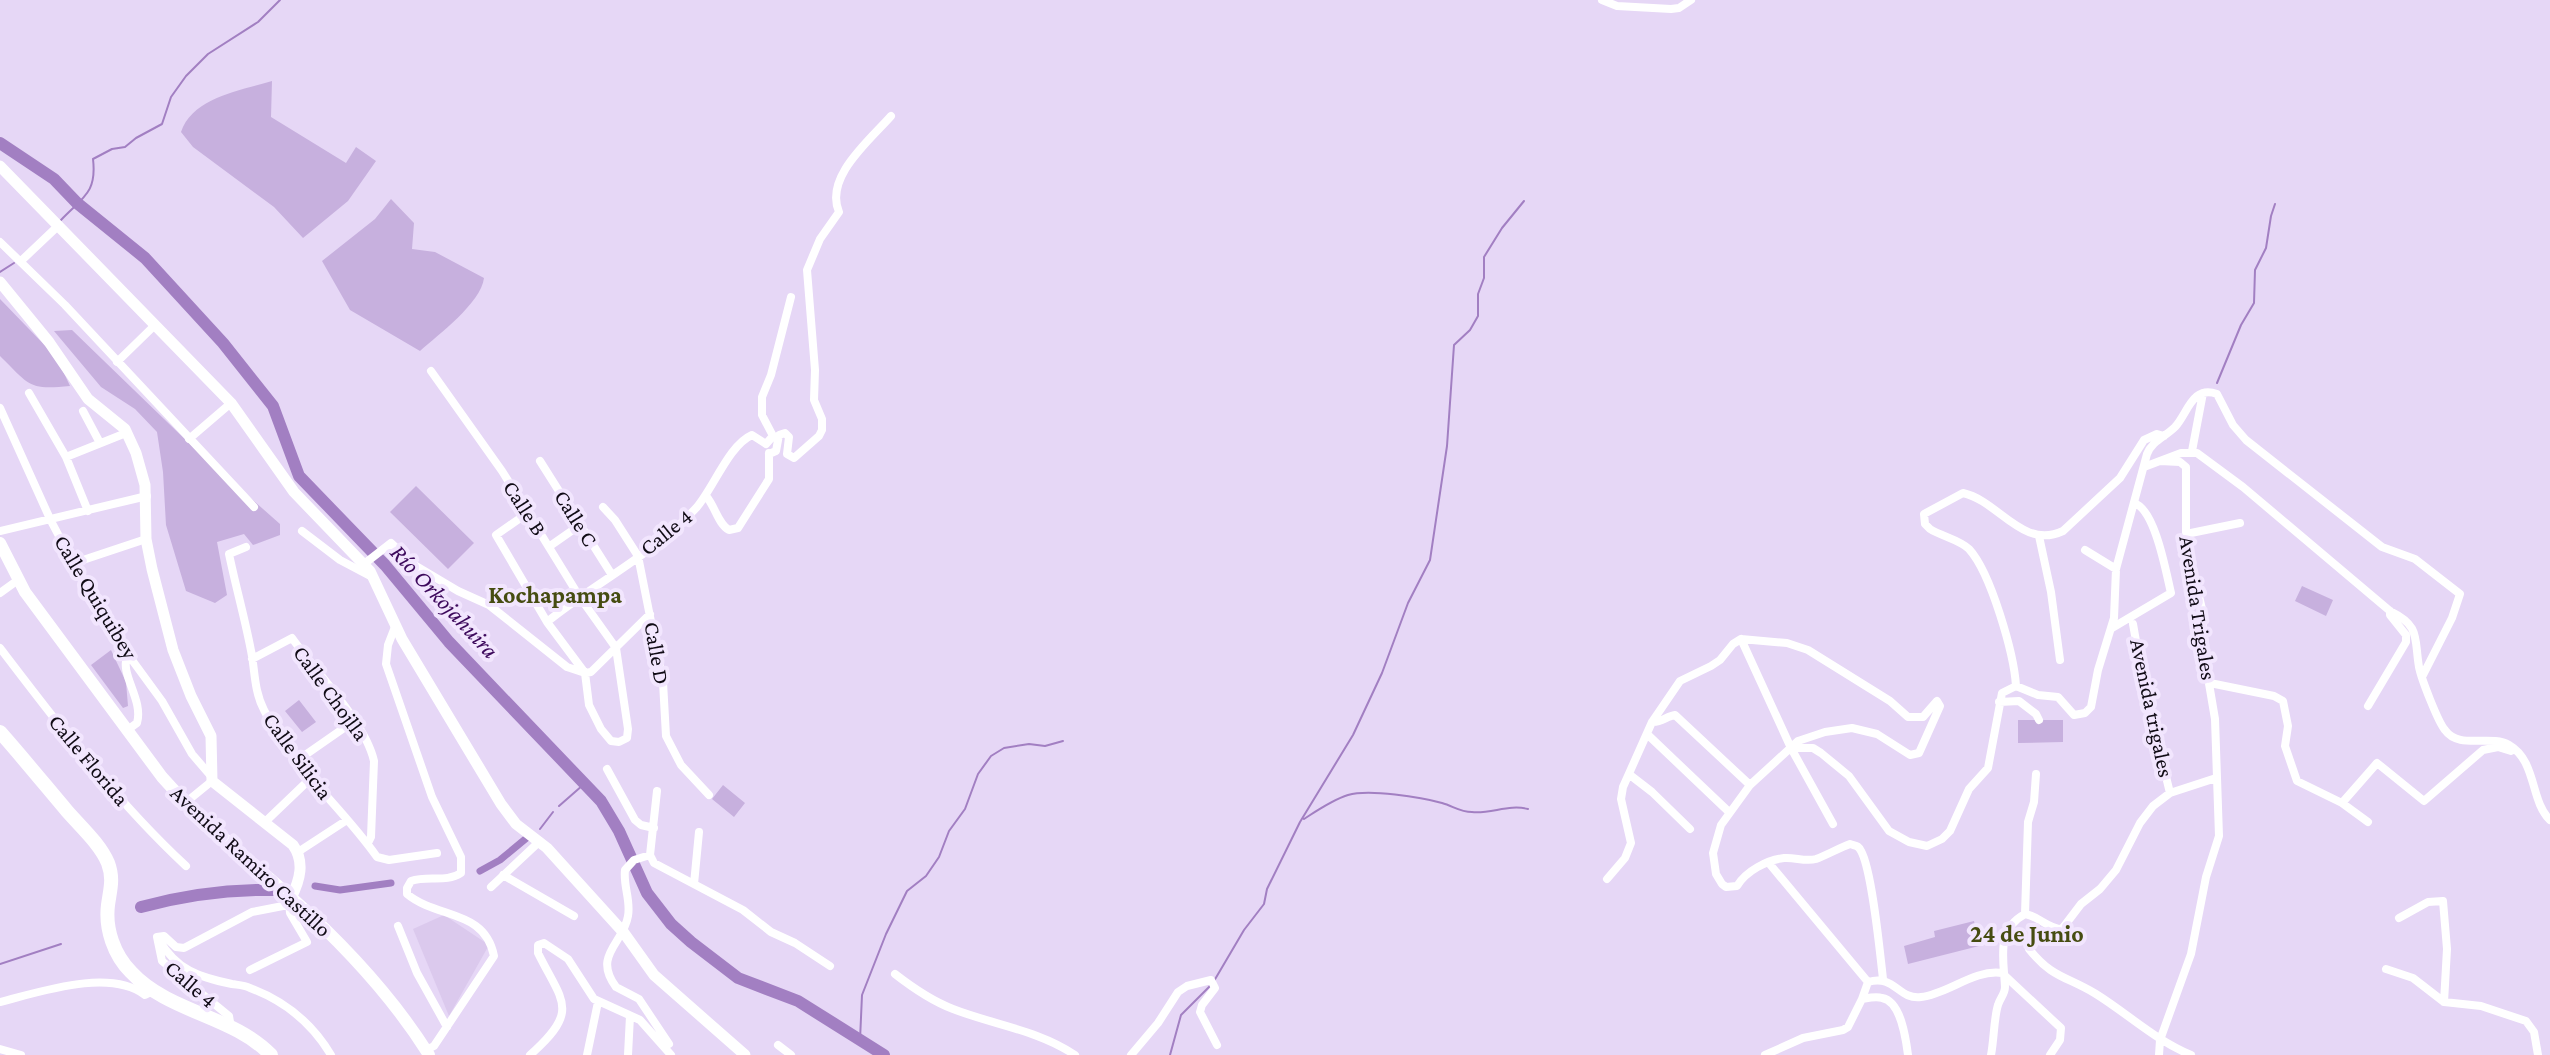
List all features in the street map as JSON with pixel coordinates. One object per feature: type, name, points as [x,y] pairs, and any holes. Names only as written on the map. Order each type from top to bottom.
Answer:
[{"type":"highway","points":[[0,732],[102,852],[112,880],[108,907],[111,938],[130,972],[153,991],[246,1035],[271,1055]]},
{"type":"main road","points":[[0,166],[231,403],[294,492],[330,533],[367,561],[395,627],[516,824],[540,841],[624,933],[654,975],[745,1055]]},
{"type":"main road","points":[[0,282],[49,342],[88,399],[119,423],[126,433],[139,461],[147,496],[146,539],[173,650],[211,736],[211,778],[286,838],[298,852],[300,873],[290,901]]},
{"type":"main road","name":"Avenida Ramiro Castillo","points":[[0,543],[18,580],[126,731],[185,803],[290,901],[328,932],[375,984],[427,1053]]},
{"type":"street","points":[[1602,0],[1617,6],[1671,9],[1691,0]]},
{"type":"street","points":[[769,454],[776,451],[779,435],[785,433],[789,437],[787,454],[794,458],[822,430],[822,419],[814,403],[815,370],[807,265],[839,212],[834,201],[836,184],[842,172],[891,116]]},
{"type":"street","points":[[21,261],[59,225]]},
{"type":"street","points":[[0,242],[254,507]]},
{"type":"street","points":[[706,496],[723,526],[729,530],[738,528],[769,479],[766,444],[773,436],[762,415],[762,397],[771,375],[791,297]]},
{"type":"street","points":[[117,362],[155,325]]},
{"type":"street","name":"Calle B","points":[[431,371],[529,512],[579,596],[616,648]]},
{"type":"street","points":[[29,393],[66,457],[88,511]]},
{"type":"street","points":[[2192,451],[2203,393]]},
{"type":"street","points":[[1791,748],[1813,748],[1849,776],[1889,831],[1909,842],[1927,846],[1942,839],[1950,831],[1969,789],[1988,768],[2002,693],[2016,686],[2038,695],[2058,697],[2074,715],[2085,713],[2091,707],[2111,628],[2116,569],[2149,449],[2178,423],[2192,400],[2203,393],[2217,394],[2233,425],[2246,440],[2357,529],[2382,547],[2415,559],[2460,594],[2437,653],[2422,677]]},
{"type":"street","points":[[189,439],[231,403]]},
{"type":"street","name":"Calle Quiquibey","points":[[0,408],[51,521],[74,563],[128,654],[162,701],[192,754],[211,778]]},
{"type":"street","points":[[83,411],[100,443]]},
{"type":"street","points":[[66,457],[126,433]]},
{"type":"street","points":[[2016,686],[2015,667],[2004,627],[1971,551],[1930,529],[1925,524],[1924,514],[1963,493],[1978,499],[2005,520],[2048,537],[2063,531],[2120,478],[2144,440],[2157,434],[2164,436]]},
{"type":"street","name":"Calle 4","points":[[547,622],[673,531],[706,496],[741,440],[752,435],[766,444]]},
{"type":"street","points":[[2144,467],[2192,451],[2243,487],[2390,611],[2408,621],[2414,629],[2422,677],[2444,729],[2460,740],[2499,742],[2516,750],[2528,768],[2543,811],[2550,820]]},
{"type":"street","name":"Calle C","points":[[540,461],[612,575]]},
{"type":"street","name":"Avenida Trigales","points":[[2159,1055],[2160,1040],[2191,954],[2206,877],[2219,844],[2215,719],[2204,654],[2202,609],[2187,551],[2186,467],[2180,462],[2160,461]]},
{"type":"street","points":[[0,531],[147,496]]},
{"type":"street","points":[[2111,628],[2171,593],[2153,524],[2143,506],[2134,503]]},
{"type":"street","name":"Calle D","points":[[603,507],[638,556],[663,682],[666,736],[681,765],[709,795]]},
{"type":"street","points":[[529,512],[496,535],[547,622],[585,673],[589,705],[601,729],[611,741],[623,741],[627,738],[628,729],[616,648]]},
{"type":"street","points":[[2186,534],[2240,523]]},
{"type":"street","points":[[550,546],[580,525]]},
{"type":"street","points":[[302,531],[340,560],[375,579]]},
{"type":"street","points":[[2039,536],[2051,592],[2060,660]]},
{"type":"street","points":[[74,563],[146,539]]},
{"type":"street","points":[[367,561],[391,543],[416,566],[489,605],[567,667],[585,673],[591,672],[650,614]]},
{"type":"street","name":"Calle Silicia","points":[[246,547],[229,554],[254,681],[262,706],[311,778],[377,857],[389,860],[437,853]]},
{"type":"street","points":[[2085,550],[2116,569]]},
{"type":"street","points":[[0,593],[18,580]]},
{"type":"street","points":[[2368,706],[2406,642],[2406,635],[2391,617],[2390,611]]},
{"type":"street","name":"Avenida trigales","points":[[2133,624],[2144,687],[2170,793]]},
{"type":"street","points":[[395,627],[388,645],[386,664],[432,797],[463,866],[459,875],[453,878],[411,881],[407,894],[480,927],[490,939],[494,956],[427,1053]]},
{"type":"street","name":"Calle Chojlla","points":[[252,659],[292,638],[354,721],[374,761],[371,837],[368,843]]},
{"type":"street","points":[[1741,639],[1791,748],[1833,824]]},
{"type":"street","points":[[1607,879],[1625,858],[1631,843],[1621,799],[1623,787],[1652,722],[1680,681],[1720,660],[1741,639],[1787,643],[1808,650],[1913,718],[1923,717],[1935,701],[1939,703],[1925,744],[1917,755],[1906,754],[1877,734],[1852,728],[1798,741],[1750,785],[1729,812],[1721,825],[1713,853],[1716,874],[1726,887],[1737,886],[1742,877],[1768,862],[1782,858],[1806,861],[1850,844],[1857,846],[1867,869],[1883,979]]},
{"type":"street","name":"Calle Florida","points":[[0,648],[122,801],[186,866]]},
{"type":"street","points":[[126,731],[137,723],[139,712],[124,666],[128,654]]},
{"type":"street","points":[[2210,683],[2274,696],[2283,701],[2288,726],[2285,746],[2297,781],[2342,803],[2368,822]]},
{"type":"street","points":[[1999,702],[2019,701],[2039,720]]},
{"type":"street","points":[[1652,722],[1675,715],[1750,785]]},
{"type":"street","points":[[298,760],[354,721]]},
{"type":"street","points":[[1647,734],[1729,812]]},
{"type":"street","points":[[2342,803],[2377,763],[2422,801],[2427,801],[2453,774],[2483,750],[2492,747],[2516,750]]},
{"type":"street","points":[[607,769],[635,820],[654,828]]},
{"type":"street","points":[[1991,1055],[1997,1005],[2005,988],[2001,959],[2007,931],[2014,921],[2025,914],[2028,822],[2034,802],[2036,774]]},
{"type":"street","points":[[1630,775],[1690,829]]},
{"type":"street","points":[[185,803],[211,778]]},
{"type":"street","points":[[265,822],[311,778]]},
{"type":"street","name":"Avenida Trigales","points":[[2025,914],[2036,916],[2058,930],[2065,926],[2081,904],[2100,889],[2116,870],[2145,815],[2170,793],[2216,778]]},
{"type":"street","points":[[647,856],[654,828],[657,791]]},
{"type":"street","points":[[298,852],[347,820]]},
{"type":"street","points":[[694,884],[699,832]]},
{"type":"street","points":[[491,887],[540,841]]},
{"type":"street","points":[[647,856],[630,863],[625,870],[629,904],[624,933],[614,942],[610,952],[609,976],[621,992],[639,999],[670,1045],[670,1053]]},
{"type":"street","points":[[647,856],[662,869],[743,910],[771,932],[795,943],[830,966]]},
{"type":"street","points":[[1768,862],[1868,982]]},
{"type":"street","points":[[503,875],[574,916]]},
{"type":"street","points":[[250,970],[307,942],[290,901]]},
{"type":"street","name":"Calle 4","points":[[231,1028],[229,1016],[162,961],[157,937],[164,936],[176,947],[184,948],[252,912],[290,901]]},
{"type":"street","points":[[2399,918],[2428,902],[2443,901],[2447,949],[2444,1002]]},
{"type":"street","points":[[398,926],[417,973],[447,1027]]},
{"type":"street","points":[[157,937],[181,968],[249,987],[286,1006],[308,1024],[331,1055]]},
{"type":"street","points":[[530,1055],[557,1025],[563,1005],[561,993],[538,953],[538,945],[547,944],[568,959],[598,1002],[647,1025],[670,1053]]},
{"type":"street","points":[[2029,949],[2045,968],[2095,994],[2160,1040],[2191,1055]]},
{"type":"street","points":[[2386,969],[2413,978],[2444,1002],[2481,1006],[2526,1021],[2533,1027],[2538,1055]]},
{"type":"street","points":[[1868,982],[1883,979],[1909,996],[1922,997],[1981,976],[2002,973]]},
{"type":"street","points":[[2002,973],[2061,1028],[2060,1040],[2050,1055]]},
{"type":"street","points":[[895,974],[928,997],[953,1009],[1026,1031],[1075,1055]]},
{"type":"street","points":[[1131,1055],[1182,989],[1211,980],[1215,983],[1213,992],[1200,1009],[1217,1045]]},
{"type":"street","points":[[1765,1055],[1803,1038],[1848,1027],[1868,982]]},
{"type":"street","points":[[0,1002],[70,985],[116,984],[137,989],[145,995],[153,991]]},
{"type":"street","points":[[1862,999],[1886,998],[1892,1004],[1902,1025],[1908,1055]]},
{"type":"street","points":[[587,1055],[598,1002]]},
{"type":"street","points":[[628,1055],[630,1016]]},
{"type":"street","points":[[778,1045],[791,1055]]},
{"type":"street","points":[[1052,1055],[1059,1045]]},
{"type":"street","points":[[0,1049],[21,1055]]},
{"type":"shaded area","points":[[272,81],[271,117],[346,163],[356,147],[376,161],[348,201],[303,238],[274,207],[193,147],[181,132],[187,120],[207,103],[232,92]]},
{"type":"shaded area","points":[[391,199],[414,223],[412,249],[435,252],[484,278],[467,308],[420,351],[350,310],[322,261],[375,219]]},
{"type":"shaded area","points":[[0,299],[57,358],[70,386],[32,384],[0,356]]},
{"type":"shaded area","points":[[72,330],[194,448],[280,524],[280,535],[253,545],[244,534],[217,542],[227,595],[215,603],[186,591],[166,525],[157,432],[135,409],[101,387],[54,331]]},
{"type":"shaded area","points":[[416,486],[474,543],[448,569],[390,512]]},
{"type":"shaded area","points":[[2302,586],[2333,600],[2326,616],[2295,601]]},
{"type":"shaded area","points":[[111,650],[126,682],[128,706],[123,708],[91,665]]},
{"type":"shaded area","points":[[299,700],[316,722],[302,732],[285,711]]},
{"type":"shaded area","points":[[2018,720],[2063,720],[2063,742],[2018,743]]},
{"type":"shaded area","points":[[723,785],[745,803],[734,817],[712,799]]},
{"type":"shaded area","points":[[444,915],[489,945],[449,1016],[413,929]]},
{"type":"shaded area","points":[[1974,921],[1979,946],[1908,964],[1904,946],[1935,937],[1934,931]]},
{"type":"waterway","points":[[61,220],[87,194],[93,180],[93,159],[112,149],[125,147],[162,124],[171,97],[186,76],[208,54],[258,22],[280,0]]},
{"type":"waterway","name":"Río Orkojahuira","points":[[0,143],[54,179],[77,203],[145,258],[223,343],[273,406],[299,476],[385,565],[449,642],[601,801],[619,831],[647,893],[671,924],[738,978],[798,1001],[884,1055]]},
{"type":"waterway","points":[[1214,981],[1244,930],[1264,904],[1267,889],[1300,822],[1353,735],[1382,673],[1408,603],[1430,560],[1447,446],[1454,345],[1470,330],[1478,316],[1484,257],[1524,201]]},
{"type":"waterway","points":[[2217,383],[2241,325],[2254,303],[2255,270],[2266,248],[2275,204]]},
{"type":"waterway","points":[[0,272],[14,263]]},
{"type":"waterway","points":[[860,1040],[862,995],[886,934],[907,891],[926,876],[939,857],[949,831],[965,809],[978,774],[991,756],[1004,748],[1029,744],[1045,746],[1063,741]]},
{"type":"waterway","points":[[559,806],[583,785]]},
{"type":"waterway","points":[[1304,819],[1336,800],[1357,793],[1421,798],[1468,812],[1528,809]]},
{"type":"waterway","points":[[540,829],[553,812]]},
{"type":"waterway","points":[[480,871],[500,860],[529,836]]},
{"type":"waterway","points":[[315,886],[340,890],[391,883]]},
{"type":"waterway","points":[[141,907],[208,894],[276,890]]},
{"type":"waterway","points":[[0,964],[61,944]]},
{"type":"waterway","points":[[1170,1055],[1181,1015],[1210,986]]},
{"type":"district","name":"Kochapampa","points":[[555,594]]},
{"type":"district","name":"24 de Junio","points":[[2027,933]]}]
